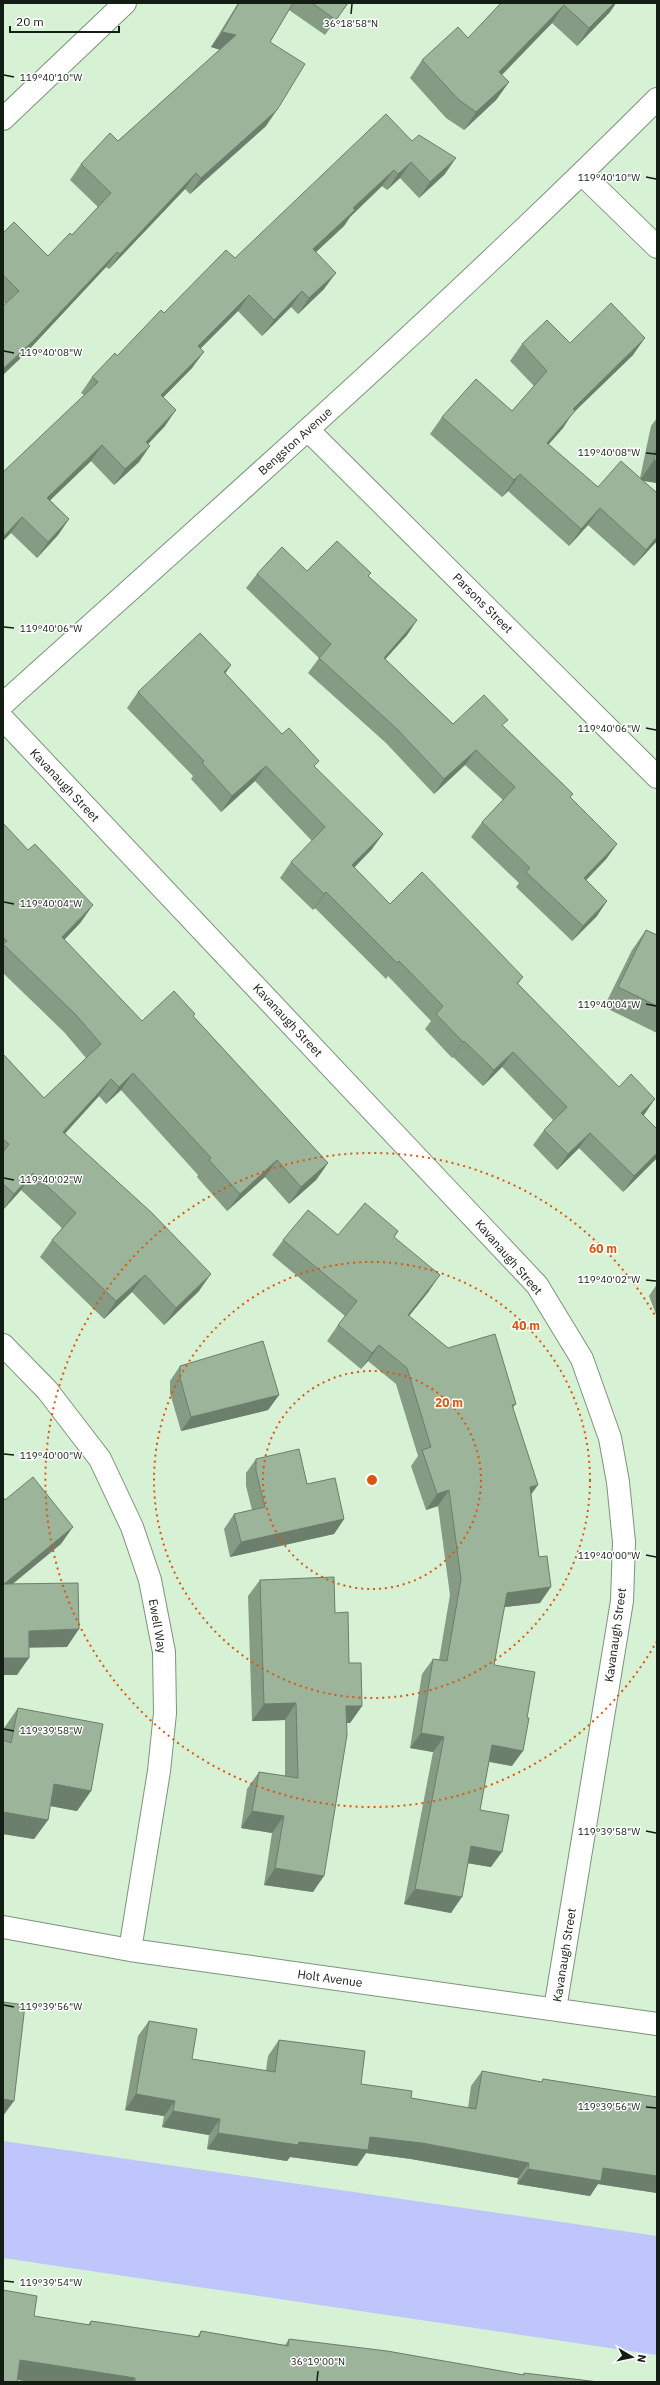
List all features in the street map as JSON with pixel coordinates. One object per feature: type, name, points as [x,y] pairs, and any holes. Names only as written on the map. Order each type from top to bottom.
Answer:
[{"type":"street","points":[[3,119],[125,3]]},
{"type":"street","name":"Bengston Avenue","points":[[3,704],[308,430],[582,174],[657,99]]},
{"type":"street","points":[[582,174],[657,247]]},
{"type":"street","name":"Parsons Street","points":[[308,430],[657,777]]},
{"type":"street","name":"Kavanaugh Street","points":[[3,719],[537,1285],[582,1360],[610,1438],[618,1482],[624,1542],[622,1601],[555,2009]]},
{"type":"street","name":"Ewell Way","points":[[3,1345],[47,1390],[100,1459],[132,1527],[150,1580],[164,1652],[164,1713],[159,1771],[130,1950]]},
{"type":"street","name":"Holt Avenue","points":[[3,1927],[130,1950],[657,2024]]},
{"type":"water","points":[[3,2141],[657,2236],[657,2355],[3,2258]]},
{"type":"building","points":[[239,3],[293,3],[270,42],[305,64],[277,110],[201,178],[196,173],[120,254],[117,252],[34,340],[3,369],[3,306],[19,291],[3,275],[3,233],[14,222],[48,256],[70,233],[72,235],[111,193],[81,164],[110,133],[118,141],[236,35],[222,32]]},
{"type":"building","points":[[312,3],[348,3],[336,20]]},
{"type":"building","points":[[501,3],[614,3],[589,28],[564,5],[499,72],[509,82],[476,112],[459,100],[422,60],[458,27],[468,38]]},
{"type":"building","points":[[386,114],[412,141],[419,135],[456,158],[430,182],[411,162],[398,174],[394,170],[353,208],[355,210],[313,249],[336,273],[309,298],[302,291],[274,320],[249,295],[198,346],[204,352],[161,395],[176,410],[146,442],[150,446],[125,469],[102,445],[47,498],[69,519],[48,542],[22,517],[3,537],[3,472],[98,382],[92,377],[115,353],[117,356],[161,310],[164,313],[226,250],[235,258]]},
{"type":"building","points":[[611,303],[645,338],[573,409],[575,411],[547,443],[598,487],[621,461],[657,493],[657,537],[646,550],[600,508],[581,529],[520,474],[514,480],[442,417],[476,379],[512,411],[547,371],[522,344],[547,320],[570,343]]},
{"type":"building","points":[[657,446],[657,460],[654,460]]},
{"type":"building","points":[[337,541],[371,573],[368,576],[417,620],[384,658],[453,724],[484,695],[508,720],[502,725],[573,794],[570,797],[617,844],[584,878],[607,901],[583,926],[526,872],[530,868],[482,822],[515,787],[476,750],[444,779],[397,729],[319,658],[331,644],[257,574],[282,547],[307,571]]},
{"type":"building","points":[[200,633],[231,665],[224,672],[282,734],[289,728],[319,761],[314,766],[383,834],[352,865],[390,904],[422,872],[523,977],[517,983],[619,1087],[631,1074],[655,1099],[641,1113],[657,1129],[657,1153],[634,1176],[590,1133],[568,1154],[544,1130],[567,1107],[513,1052],[494,1070],[464,1041],[463,1042],[436,1014],[443,1006],[399,961],[397,963],[326,892],[324,894],[291,862],[325,827],[266,766],[232,796],[202,763],[204,761],[138,692]]},
{"type":"building","points":[[3,823],[28,850],[35,844],[93,905],[62,937],[142,1021],[174,991],[195,1014],[193,1016],[328,1163],[301,1187],[277,1160],[240,1194],[209,1160],[211,1158],[133,1073],[119,1087],[111,1079],[63,1132],[151,1212],[211,1274],[176,1308],[145,1275],[116,1301],[52,1240],[76,1213],[33,1173],[14,1194],[3,1184],[3,1152],[9,1144],[3,1139],[3,1054],[44,1098],[101,1044],[76,1015],[3,944],[7,941],[3,937]]},
{"type":"building","points":[[646,930],[657,935],[657,1006],[618,987]]},
{"type":"building","points":[[365,1203],[398,1231],[394,1237],[440,1275],[408,1315],[448,1348],[495,1334],[516,1404],[512,1405],[538,1485],[530,1487],[539,1557],[547,1556],[551,1587],[507,1593],[494,1665],[535,1672],[523,1751],[492,1745],[480,1810],[509,1815],[502,1852],[471,1846],[462,1897],[415,1889],[444,1737],[421,1733],[433,1659],[447,1661],[461,1579],[449,1490],[437,1494],[422,1450],[431,1447],[407,1368],[379,1345],[372,1353],[338,1325],[357,1301],[283,1240],[308,1210],[338,1235]]},
{"type":"building","points":[[263,1341],[279,1395],[191,1417],[180,1378],[180,1366]]},
{"type":"building","points":[[299,1449],[307,1484],[335,1478],[344,1519],[241,1542],[234,1514],[265,1507],[256,1471],[256,1459]]},
{"type":"building","points":[[33,1477],[73,1527],[4,1584],[78,1583],[79,1629],[29,1631],[29,1658],[3,1658],[3,1497],[5,1500]]},
{"type":"building","points":[[334,1577],[335,1613],[348,1612],[349,1663],[361,1663],[362,1706],[346,1706],[347,1735],[324,1876],[275,1868],[284,1816],[252,1811],[259,1772],[298,1778],[296,1703],[264,1704],[260,1580]]},
{"type":"building","points":[[18,1708],[103,1724],[91,1791],[54,1784],[48,1820],[3,1812],[3,1740],[11,1743]]},
{"type":"building","points":[[3,2002],[25,2005],[14,2101],[3,2099]]},
{"type":"building","points":[[149,2021],[197,2029],[192,2059],[275,2072],[279,2040],[365,2051],[361,2084],[412,2091],[411,2098],[476,2109],[482,2071],[542,2082],[543,2079],[657,2097],[657,2176],[603,2168],[601,2181],[528,2169],[529,2163],[422,2143],[370,2137],[368,2150],[299,2142],[298,2145],[218,2133],[220,2119],[173,2111],[175,2101],[136,2094]]},
{"type":"building","points":[[3,2290],[37,2296],[34,2316],[90,2325],[91,2321],[199,2337],[201,2331],[288,2346],[289,2339],[387,2351],[524,2375],[524,2373],[599,2382],[135,2382],[135,2378],[20,2360],[17,2382],[3,2382]]}]
